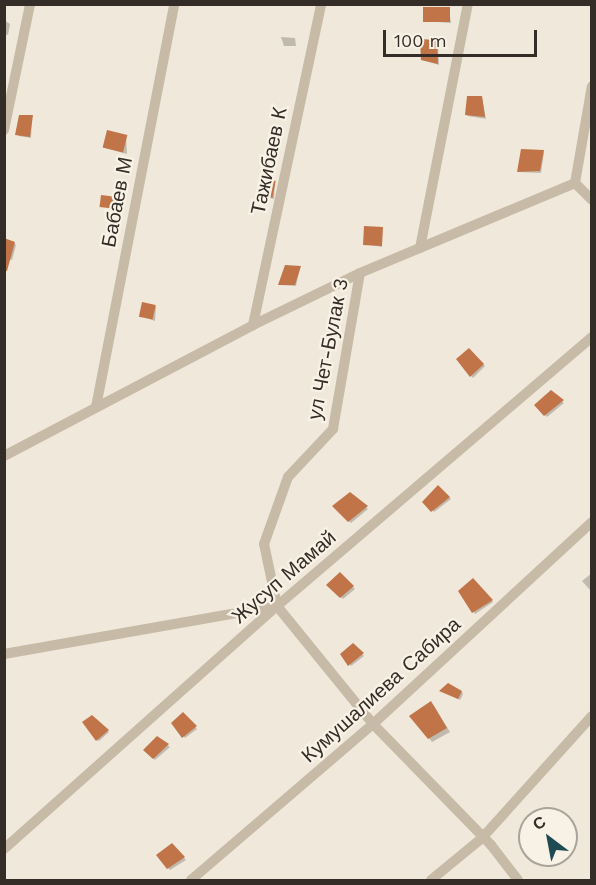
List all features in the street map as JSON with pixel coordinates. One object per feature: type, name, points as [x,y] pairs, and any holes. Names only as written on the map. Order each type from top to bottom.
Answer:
[{"type":"street","points":[[4,130],[30,4]]},
{"type":"street","name":"Бабаев М","points":[[96,407],[174,4]]},
{"type":"street","name":"Тажибаев К","points":[[253,325],[321,4]]},
{"type":"street","points":[[420,248],[468,4]]},
{"type":"street","points":[[591,86],[575,183],[591,200]]},
{"type":"street","name":"ул Чет-Булак 3","points":[[277,606],[264,544],[288,477],[333,429],[360,273],[575,183]]},
{"type":"street","points":[[4,456],[253,325],[360,273]]},
{"type":"street","name":"Жусуп Мамай","points":[[4,849],[277,606],[591,337]]},
{"type":"street","name":"Кумушалиева Сабира","points":[[191,880],[374,724],[591,522]]},
{"type":"street","points":[[4,654],[277,606],[374,724],[491,845],[518,880]]},
{"type":"street","points":[[431,880],[482,838],[591,716]]},
{"type":"building","points":[[423,7],[450,7],[450,22],[423,22]]},
{"type":"building","points":[[420,39],[437,40],[438,64],[421,60]]},
{"type":"building","points":[[467,96],[482,96],[485,117],[465,115]]},
{"type":"building","points":[[19,115],[33,115],[30,137],[15,135]]},
{"type":"building","points":[[107,130],[127,135],[123,153],[103,147]]},
{"type":"building","points":[[521,149],[544,150],[540,171],[517,172]]},
{"type":"building","points":[[260,178],[276,181],[272,198],[257,195]]},
{"type":"building","points":[[101,195],[117,197],[115,209],[100,207]]},
{"type":"building","points":[[364,226],[383,227],[382,246],[363,245]]},
{"type":"building","points":[[4,238],[15,242],[7,271],[4,271]]},
{"type":"building","points":[[285,265],[301,266],[295,285],[278,285]]},
{"type":"building","points":[[142,302],[156,305],[153,320],[139,317]]},
{"type":"building","points":[[469,348],[484,364],[470,377],[456,359]]},
{"type":"building","points":[[551,390],[564,400],[544,416],[534,405]]},
{"type":"building","points":[[438,485],[450,497],[431,512],[422,502]]},
{"type":"building","points":[[350,492],[368,506],[348,522],[332,506]]},
{"type":"building","points":[[340,572],[354,586],[340,598],[326,585]]},
{"type":"building","points":[[473,578],[493,600],[472,613],[458,591]]},
{"type":"building","points":[[353,643],[364,653],[348,666],[340,654]]},
{"type":"building","points":[[448,683],[462,691],[458,699],[439,691]]},
{"type":"building","points":[[431,701],[447,728],[428,739],[409,716]]},
{"type":"building","points":[[183,712],[197,726],[182,738],[171,723]]},
{"type":"building","points":[[92,715],[109,730],[96,741],[82,722]]},
{"type":"building","points":[[157,736],[169,744],[153,759],[143,750]]},
{"type":"building","points":[[172,843],[185,857],[167,869],[156,855]]}]
